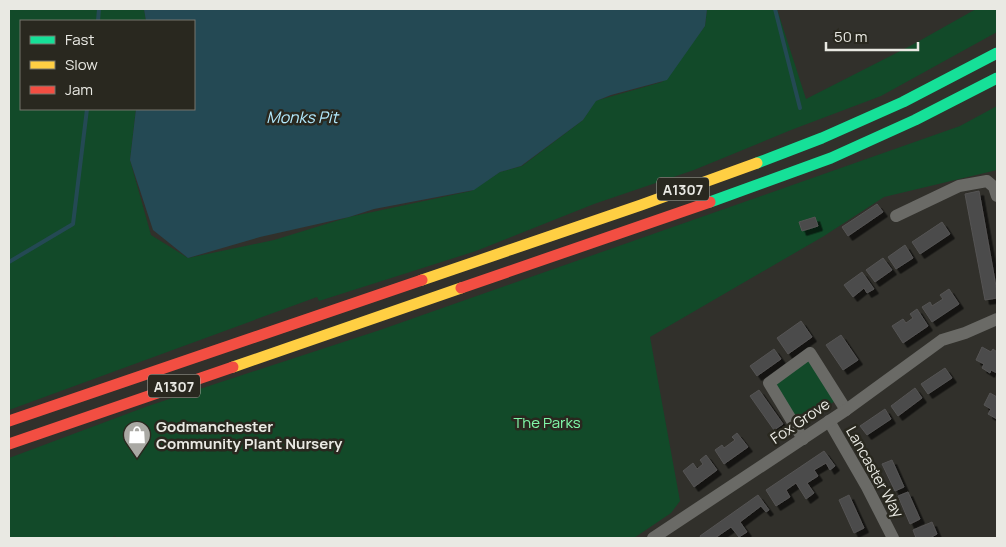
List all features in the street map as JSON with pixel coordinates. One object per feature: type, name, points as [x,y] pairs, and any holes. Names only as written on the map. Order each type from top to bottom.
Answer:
[{"type":"main road","name":"A1307","points":[[9,421],[332,309],[641,205],[805,144],[903,102],[997,53]]},
{"type":"main road","name":"A1307","points":[[9,444],[339,329],[647,225],[822,161],[915,120],[997,78]]},
{"type":"street","points":[[896,216],[959,186],[987,181],[994,187],[997,196]]},
{"type":"street","name":"Fox Grove","points":[[653,538],[829,422],[942,340],[965,333],[997,319]]},
{"type":"street","points":[[803,439],[769,383],[810,353],[846,410]]},
{"type":"street","name":"Lancaster Way","points":[[829,422],[893,538]]},
{"type":"green space","points":[[9,9],[144,9],[146,20],[20,20],[20,110],[136,110],[130,160],[151,235],[188,258],[274,240],[349,217],[471,191],[500,172],[522,166],[583,120],[595,101],[662,82],[705,26],[707,9],[777,9],[806,99],[912,45],[976,9],[997,9],[997,32],[881,96],[791,130],[694,170],[594,204],[476,251],[319,301],[317,297],[9,410]]},
{"type":"green space","name":"The Parks","points":[[997,106],[997,170],[884,197],[824,236],[650,337],[680,501],[671,513],[634,538],[116,538],[115,536],[111,538],[9,538],[9,458],[148,406],[380,330],[960,126]]},
{"type":"green space","points":[[809,357],[838,399],[799,425],[772,383]]},
{"type":"water","name":"Monks Pit","points":[[144,9],[707,9],[705,26],[667,80],[596,101],[583,120],[521,166],[500,172],[474,190],[374,209],[349,217],[260,237],[188,258],[153,230],[130,160],[136,110],[195,110],[195,20],[146,20]]},
{"type":"building","points":[[979,191],[997,292],[997,298],[985,300],[965,194]]},
{"type":"building","points":[[877,204],[883,212],[848,236],[842,227]]},
{"type":"building","points":[[815,217],[818,226],[802,231],[799,222]]},
{"type":"building","points":[[942,222],[950,234],[920,254],[912,242]]},
{"type":"building","points":[[905,245],[913,258],[896,269],[888,257]]},
{"type":"building","points":[[883,258],[892,270],[875,282],[866,270]]},
{"type":"building","points":[[862,272],[874,289],[867,293],[864,288],[853,297],[844,285]]},
{"type":"building","points":[[949,289],[959,304],[932,322],[922,307],[930,302],[932,306],[943,299],[940,295]]},
{"type":"building","points":[[917,309],[928,326],[903,343],[892,326],[903,319],[906,323],[913,318],[910,314]]},
{"type":"building","points":[[801,321],[812,337],[788,354],[777,338]]},
{"type":"building","points":[[841,335],[858,360],[843,370],[826,345]]},
{"type":"building","points":[[982,347],[991,352],[993,349],[997,352],[997,373],[991,370],[990,373],[982,368],[984,364],[976,360]]},
{"type":"building","points":[[774,349],[781,359],[757,376],[750,366]]},
{"type":"building","points":[[945,368],[952,378],[928,394],[921,384]]},
{"type":"building","points":[[915,388],[922,398],[898,416],[891,406]]},
{"type":"building","points":[[759,390],[783,424],[774,430],[750,396]]},
{"type":"building","points":[[990,393],[997,397],[997,419],[988,414],[991,409],[984,405]]},
{"type":"building","points":[[885,409],[891,419],[867,435],[860,426]]},
{"type":"building","points":[[737,433],[748,447],[724,464],[715,450],[722,445],[724,448],[735,440],[732,437]]},
{"type":"building","points":[[824,451],[835,466],[830,470],[826,463],[814,470],[818,476],[807,483],[814,493],[806,499],[796,483],[786,490],[790,497],[776,506],[766,490]]},
{"type":"building","points":[[706,455],[717,470],[694,487],[683,471],[693,463],[697,469],[703,464],[700,460]]},
{"type":"building","points":[[892,460],[904,487],[895,491],[882,464]]},
{"type":"building","points":[[908,492],[920,519],[910,524],[898,496]]},
{"type":"building","points":[[758,495],[769,510],[766,512],[761,506],[740,522],[747,532],[739,537],[731,527],[715,538],[701,538],[700,536]]},
{"type":"building","points":[[849,495],[864,528],[854,533],[839,500]]},
{"type":"building","points":[[932,522],[937,534],[930,538],[916,538],[913,530]]},
{"type":"waterway","points":[[98,20],[99,9]]},
{"type":"waterway","points":[[775,9],[800,108]]},
{"type":"waterway","points":[[9,262],[73,224],[87,110]]},
{"type":"traffic: fast","points":[[757,163],[822,138],[903,102],[997,53]]},
{"type":"traffic: fast","points":[[710,202],[831,158],[915,120],[997,78]]},
{"type":"traffic: slow","points":[[422,280],[757,163]]},
{"type":"traffic: slow","points":[[233,367],[461,288]]},
{"type":"traffic: jam","points":[[461,288],[710,202]]},
{"type":"traffic: jam","points":[[9,421],[422,280]]},
{"type":"traffic: jam","points":[[9,444],[233,367]]},
{"type":"place","name":"Godmanchester Community Plant Nursery","points":[[137,459]]}]
